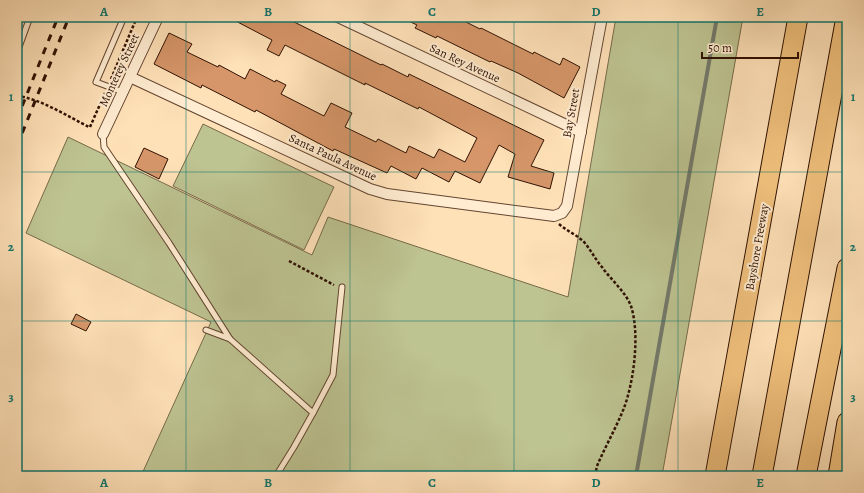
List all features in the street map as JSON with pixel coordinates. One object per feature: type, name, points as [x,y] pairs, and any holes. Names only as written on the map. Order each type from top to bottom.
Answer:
[{"type":"highway","points":[[788,77],[792,17]]},
{"type":"highway","name":"Bayshore Freeway","points":[[715,476],[798,17]]},
{"type":"highway","points":[[762,476],[846,17]]},
{"type":"highway","points":[[806,476],[847,268]]},
{"type":"highway","points":[[838,476],[847,422]]},
{"type":"street","name":"Monterey Street","points":[[103,134],[158,17]]},
{"type":"street","name":"San Rey Avenue","points":[[338,17],[581,132]]},
{"type":"street","name":"Bay Street","points":[[558,214],[567,206],[602,17]]},
{"type":"street","name":"Santa Paula Avenue","points":[[130,76],[370,189],[387,194],[558,214]]},
{"type":"lane","points":[[19,47],[30,17]]},
{"type":"lane","points":[[123,92],[96,82],[124,17]]},
{"type":"lane","points":[[103,134],[104,147],[170,243],[230,339],[313,413]]},
{"type":"lane","points":[[276,476],[294,447],[333,375],[342,288]]},
{"type":"lane","points":[[206,330],[230,339]]},
{"type":"path","points":[[111,80],[137,17]]},
{"type":"path","points":[[17,96],[26,97],[36,101],[103,134]]},
{"type":"path","points":[[90,127],[103,98]]},
{"type":"path","points":[[558,214],[560,225],[584,242],[623,293],[630,305],[636,333],[632,375],[627,396],[623,409],[597,466],[595,476]]},
{"type":"path","points":[[289,261],[328,283],[342,288]]},
{"type":"green space","points":[[616,17],[743,17],[662,476],[141,476],[211,322],[26,233],[68,137],[312,255],[328,217],[568,297]]},
{"type":"green space","points":[[203,124],[334,187],[304,250],[173,186]]},
{"type":"building","points":[[228,17],[284,17],[381,65],[382,64],[408,77],[409,74],[544,140],[531,166],[554,173],[550,189],[508,177],[515,154],[499,145],[480,183],[455,171],[449,182],[422,168],[416,179],[391,166],[387,173],[334,149],[333,151],[256,110],[255,112],[202,85],[201,88],[154,64],[169,33],[192,44],[187,52],[218,67],[219,65],[245,79],[250,69],[275,82],[276,80],[286,85],[281,94],[324,116],[331,103],[352,113],[345,127],[376,142],[378,139],[406,153],[409,146],[434,158],[439,149],[465,162],[477,138],[419,107],[418,109],[365,83],[365,85],[285,45],[279,56],[267,50],[272,40]]},
{"type":"building","points":[[400,17],[456,17],[533,54],[534,52],[560,65],[563,58],[580,67],[564,98],[518,73],[491,61],[490,62],[437,36],[436,38],[415,28],[417,25]]},
{"type":"building","points":[[144,148],[168,159],[159,179],[135,167]]},
{"type":"building","points":[[76,314],[91,322],[86,331],[71,324]]},
{"type":"waterway","points":[[636,476],[717,17]]},
{"type":"railway","points":[[17,119],[58,17]]},
{"type":"railway","points":[[17,146],[69,17]]}]
